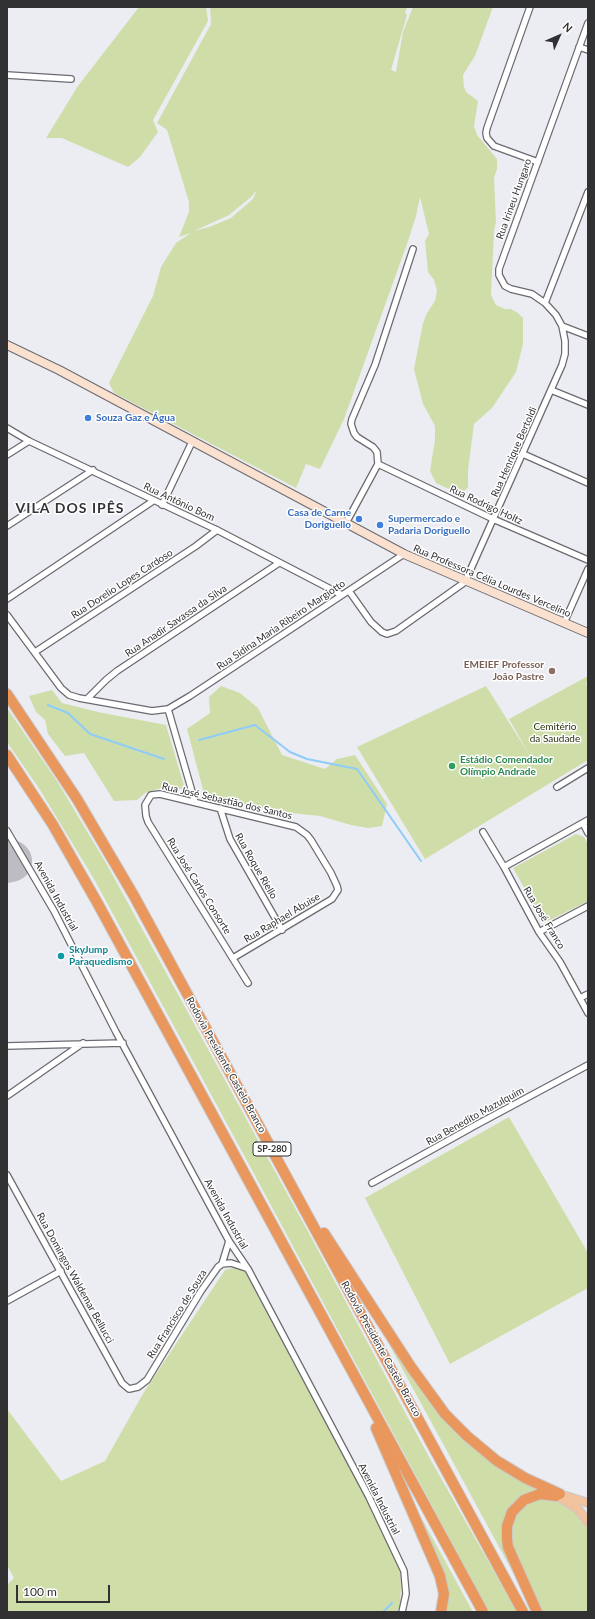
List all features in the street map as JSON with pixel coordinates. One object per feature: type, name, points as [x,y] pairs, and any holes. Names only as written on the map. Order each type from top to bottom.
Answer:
[{"type":"highway","name":"Rodovia Presidente Castelo Branco","points":[[7,694],[78,799],[134,896],[524,1612]]},
{"type":"highway","points":[[7,755],[53,825],[102,911],[483,1612]]},
{"type":"highway","points":[[290,1181],[411,1367],[445,1414],[467,1436],[496,1460],[525,1478],[560,1495]]},
{"type":"highway","points":[[348,1366],[440,1576],[444,1594],[441,1612]]},
{"type":"highway","points":[[537,1612],[508,1546],[507,1526],[512,1512],[524,1500],[540,1494],[560,1495]]},
{"type":"main road","name":"Rua Professora Célia Lourdes Vercelino","points":[[7,345],[54,367],[404,554],[465,582],[588,633]]},
{"type":"main road","points":[[560,1495],[588,1503]]},
{"type":"main road","points":[[560,1495],[578,1509],[588,1522]]},
{"type":"street","points":[[530,7],[486,133],[487,138],[494,146],[538,162]]},
{"type":"street","name":"Rua Irineu Hungaro","points":[[562,326],[556,315],[545,303],[532,294],[505,286],[499,275],[498,269],[588,23]]},
{"type":"street","points":[[579,47],[588,50]]},
{"type":"street","points":[[7,75],[71,80]]},
{"type":"street","points":[[545,303],[588,192]]},
{"type":"street","points":[[346,523],[378,464],[377,452],[373,447],[357,437],[351,424],[375,365],[413,249]]},
{"type":"street","points":[[562,326],[588,336]]},
{"type":"street","name":"Rua Henrique Bertoldi","points":[[465,582],[562,365],[565,354],[565,341],[562,326]]},
{"type":"street","points":[[551,390],[588,405]]},
{"type":"street","name":"Rua Antônio Bom","points":[[7,428],[29,441],[217,530],[342,596]]},
{"type":"street","points":[[7,455],[29,441]]},
{"type":"street","points":[[162,505],[192,442]]},
{"type":"street","points":[[523,454],[588,483]]},
{"type":"street","name":"Rua Rodrigo Holtz","points":[[378,464],[493,520],[588,560]]},
{"type":"street","points":[[7,526],[93,470]]},
{"type":"street","points":[[7,599],[153,501]]},
{"type":"street","name":"Rua Dorelio Lopes Cardoso","points":[[35,652],[190,551],[217,530]]},
{"type":"street","name":"Rua Sidina Maria Ribeiro Margiotto","points":[[168,709],[190,696],[404,554]]},
{"type":"street","name":"Rua Anadir Savassa da Silva","points":[[87,699],[117,670],[279,563]]},
{"type":"street","points":[[564,623],[588,569]]},
{"type":"street","points":[[349,591],[374,625],[382,632],[387,634],[396,630],[465,582]]},
{"type":"street","points":[[7,615],[66,692],[79,698],[152,710],[168,709],[195,802]]},
{"type":"street","points":[[557,787],[588,768]]},
{"type":"street","name":"Rua José Sebastião dos Santos","points":[[149,797],[154,794],[160,794],[290,825],[302,830],[311,840],[331,873],[338,890]]},
{"type":"street","name":"Rua José Carlos Consorte","points":[[149,797],[146,801],[145,809],[148,822],[248,983]]},
{"type":"street","name":"Rua Roque Riello","points":[[220,808],[230,839],[282,930]]},
{"type":"street","points":[[504,867],[585,821],[588,833]]},
{"type":"street","name":"Avenida Industrial","points":[[7,830],[54,911],[229,1241],[248,1269],[369,1497],[404,1571],[406,1584],[405,1604],[402,1612]]},
{"type":"street","name":"Rua José Franco","points":[[483,832],[504,867],[539,932],[560,962],[588,1013]]},
{"type":"street","name":"Rua Raphael Abuise","points":[[233,958],[332,899],[338,890]]},
{"type":"street","points":[[539,932],[588,906]]},
{"type":"street","points":[[580,998],[588,994]]},
{"type":"street","points":[[7,1096],[83,1043]]},
{"type":"street","points":[[7,1046],[123,1043]]},
{"type":"street","name":"Rua Benedito Mazulquim","points":[[372,1184],[476,1125],[588,1065]]},
{"type":"street","name":"Rua Domingos Waldemar Bellucci","points":[[7,1175],[122,1383],[128,1389]]},
{"type":"street","points":[[229,1241],[222,1264],[234,1263],[248,1269]]},
{"type":"street","name":"Rua Francisco de Souza","points":[[128,1389],[138,1387],[147,1380],[201,1291],[214,1272],[222,1264]]},
{"type":"street","points":[[7,1302],[61,1271]]},
{"type":"green space","points":[[139,7],[206,7],[208,21],[153,120],[158,132],[140,157],[128,167],[62,138],[46,138],[78,86]]},
{"type":"green space","points":[[210,7],[408,7],[405,12],[407,15],[391,70],[396,72],[403,32],[413,7],[493,7],[475,56],[463,75],[464,87],[466,92],[478,101],[474,126],[477,135],[497,159],[497,169],[494,178],[496,222],[494,231],[491,295],[496,305],[505,309],[511,309],[523,318],[523,344],[516,372],[492,408],[474,424],[468,470],[468,487],[461,495],[436,483],[430,471],[435,440],[435,426],[423,404],[414,369],[423,323],[427,313],[435,301],[437,290],[434,280],[428,272],[425,241],[429,234],[420,197],[416,216],[407,244],[344,419],[320,469],[306,464],[296,488],[114,393],[109,383],[153,296],[161,267],[176,243],[191,233],[179,237],[189,212],[189,202],[167,130],[157,123],[211,24]],"holes":[[[257,190],[253,199],[231,218],[194,231],[229,215],[251,197]]]},
{"type":"green space","name":"Estádio Comendador Olímpio Andrade","points":[[588,676],[588,682],[586,683],[588,688],[588,760],[425,859],[357,747],[486,686],[530,756],[509,719]]},
{"type":"green space","points":[[221,686],[240,693],[258,708],[282,755],[325,769],[337,759],[355,755],[387,804],[382,826],[368,828],[351,825],[320,816],[282,812],[205,797],[187,729],[210,713],[209,697]]},
{"type":"green space","points":[[52,690],[62,703],[98,712],[166,725],[185,789],[164,787],[145,793],[137,800],[114,801],[84,753],[65,756],[48,734],[45,720],[36,712],[29,696]]},
{"type":"green space","points":[[7,708],[57,781],[106,863],[311,1237],[429,1457],[517,1612],[489,1612],[94,879],[40,790],[7,742]]},
{"type":"green space","points":[[576,834],[584,837],[588,844],[588,901],[544,923],[513,868]]},
{"type":"green space","points":[[509,1117],[588,1253],[588,1288],[450,1364],[365,1198]]},
{"type":"green space","points":[[235,1267],[245,1272],[366,1498],[393,1553],[400,1571],[400,1605],[397,1612],[7,1612],[7,1585],[14,1578],[7,1565],[7,1409],[61,1481],[105,1461],[144,1392],[225,1270]]},
{"type":"green space","points":[[372,1313],[428,1397],[539,1490],[506,1517],[524,1593]]},
{"type":"green space","points":[[539,1497],[564,1501],[586,1522],[588,1528],[588,1612],[539,1612],[511,1547],[511,1523],[522,1505]]},
{"type":"green space","points":[[416,1508],[473,1612],[445,1612],[446,1610],[414,1510]]},
{"type":"waterway","points":[[48,705],[68,713],[90,734],[164,759]]},
{"type":"waterway","points":[[199,740],[255,725],[290,752],[307,759],[357,769],[421,861]]},
{"type":"waterway","points":[[383,1612],[392,1603]]},
{"type":"taxiway","points":[[7,858],[11,861]]},
{"type":"runway","points":[[7,862],[11,861]]},
{"type":"place","name":"Souza Gaz e Água","points":[[88,418]]},
{"type":"place","name":"Casa de Carne Doriguello","points":[[359,519]]},
{"type":"place","name":"Supermercado e Padaria Doriguello","points":[[380,525]]},
{"type":"place","name":"EMEIEF Professor João Pastre","points":[[552,671]]},
{"type":"place","name":"Estádio Comendador Olímpio Andrade","points":[[452,766]]},
{"type":"place","name":"SkyJump Paraquedismo","points":[[61,956]]},
{"type":"district","name":"VILA DOS IPÊS","points":[[70,508]]},
{"type":"park label","name":"Cemitério da Saudade","points":[[555,732]]}]
